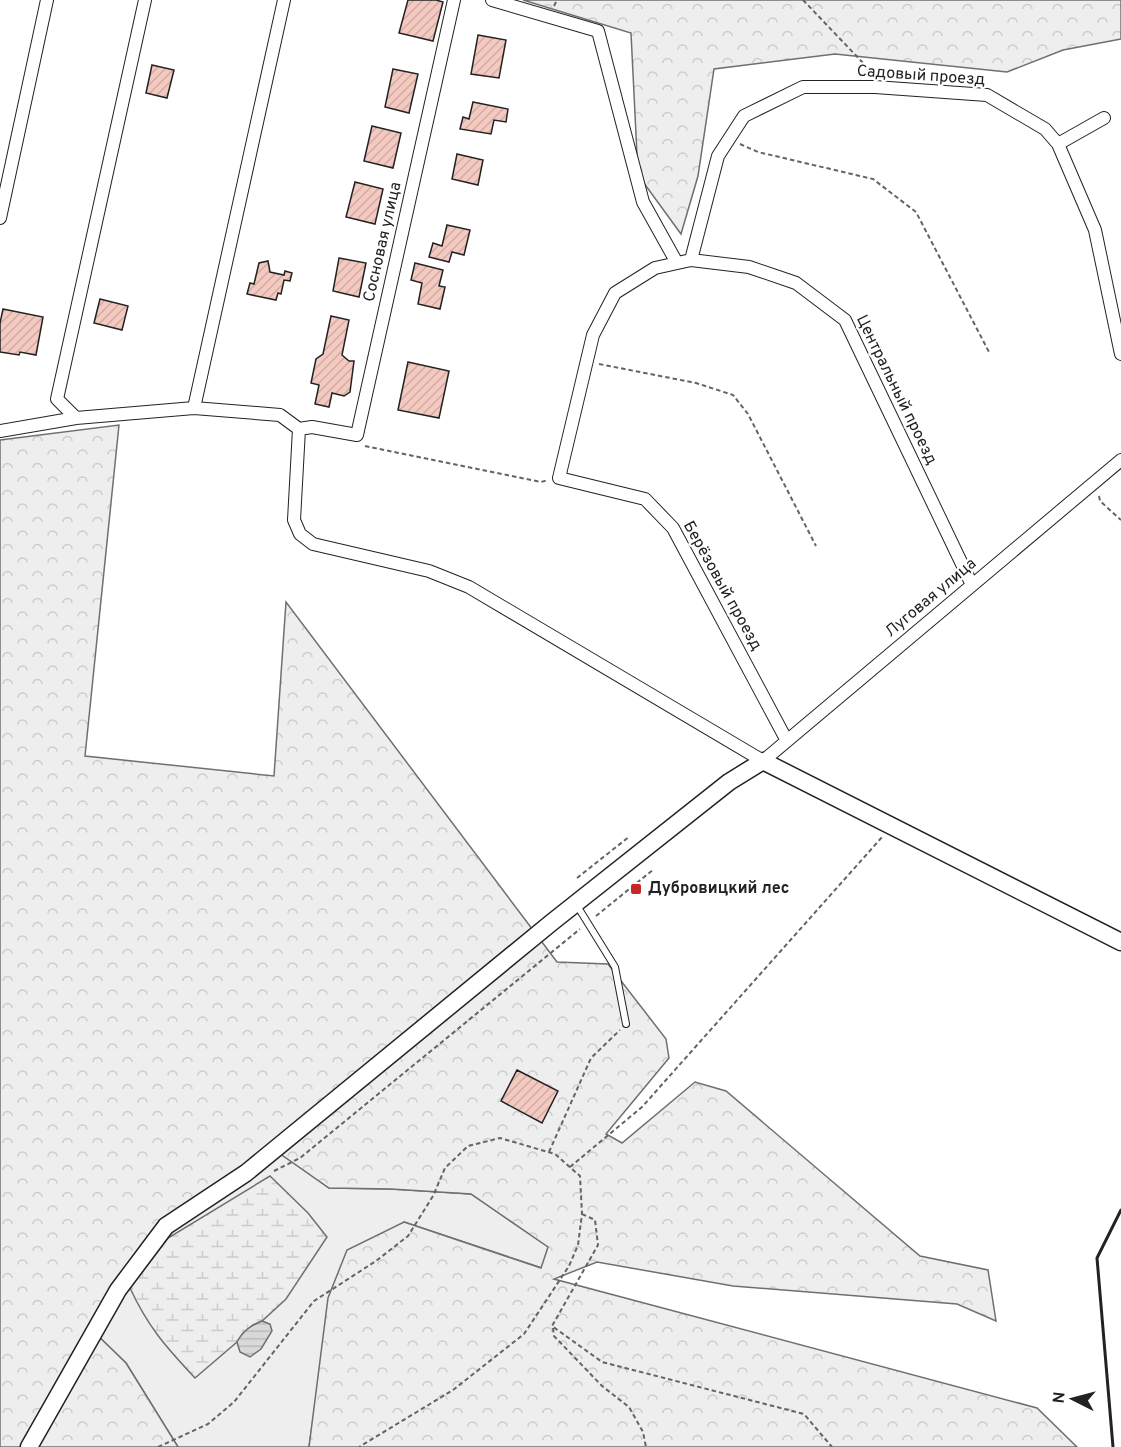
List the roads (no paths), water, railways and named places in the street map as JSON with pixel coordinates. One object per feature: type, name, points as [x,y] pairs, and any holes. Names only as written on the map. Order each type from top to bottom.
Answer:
[{"type":"street","points":[[0,218],[47,0]]},
{"type":"street","points":[[76,418],[57,399],[145,0]]},
{"type":"street","points":[[194,408],[284,0]]},
{"type":"street","name":"Сосновая улица","points":[[299,429],[312,427],[357,435],[454,0]]},
{"type":"street","points":[[492,0],[598,31],[643,202],[677,263]]},
{"type":"street","name":"Садовый проезд","points":[[692,260],[718,156],[744,116],[803,87],[875,87],[987,95],[1045,129],[1058,144],[1095,230],[1121,354]]},
{"type":"street","points":[[1058,144],[1104,118]]},
{"type":"street","name":"Центральный проезд","points":[[559,478],[593,335],[615,293],[655,268],[692,260],[749,267],[796,283],[846,320],[972,585]]},
{"type":"street","points":[[0,431],[76,418],[194,408],[280,415],[299,429],[294,520],[300,534],[314,544],[429,571],[469,587],[763,761],[1121,942]]},
{"type":"street","name":"Луговая улица","points":[[763,761],[1121,460]]},
{"type":"street","name":"Берёзовый проезд","points":[[559,478],[645,499],[673,528],[787,741]]},
{"type":"street","points":[[29,1447],[118,1290],[166,1226],[246,1173],[729,782],[763,761]]},
{"type":"lane","points":[[576,904],[615,968],[626,1024]]},
{"type":"place","name":"Дубровицкий лес","points":[[636,889]]}]
